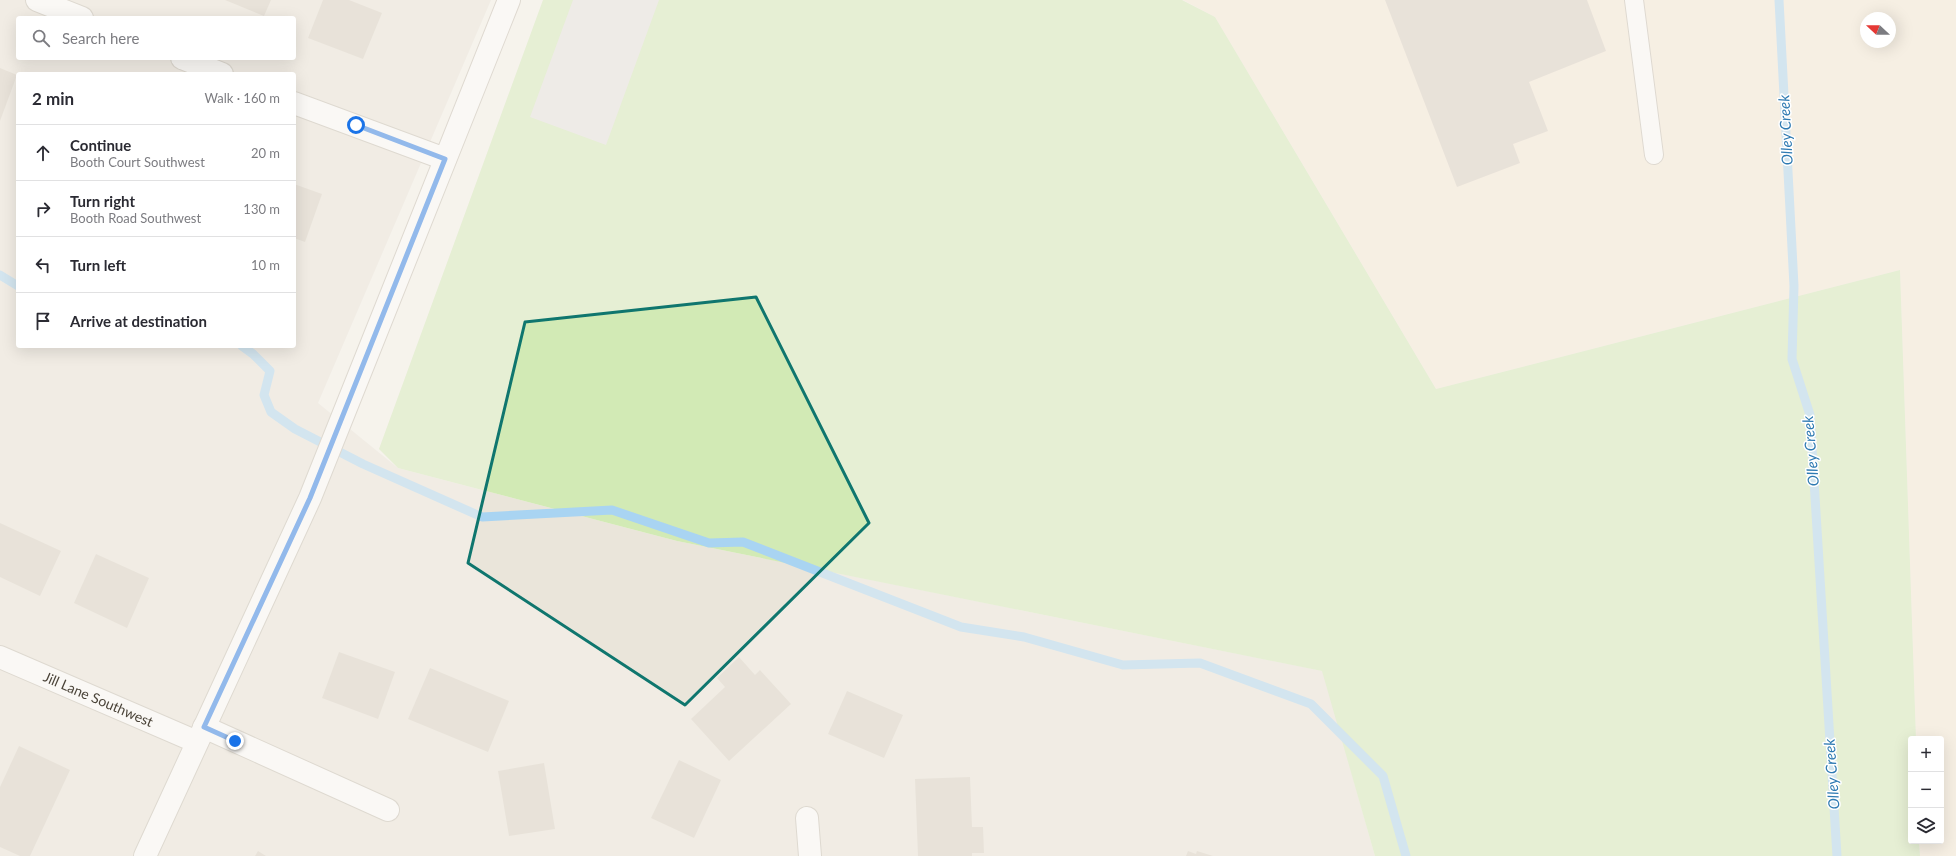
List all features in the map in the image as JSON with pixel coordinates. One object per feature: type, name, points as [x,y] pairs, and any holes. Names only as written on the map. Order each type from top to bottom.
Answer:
[{"type":"street","points":[[37,0],[77,16]]},
{"type":"street","points":[[145,856],[310,498],[509,0]]},
{"type":"street","points":[[187,60],[217,72]]},
{"type":"street","points":[[296,104],[445,159]]},
{"type":"street","name":"Jill Lane Southwest","points":[[0,657],[388,810]]},
{"type":"street","points":[[807,818],[810,856]]},
{"type":"lane","points":[[1634,0],[1654,155]]},
{"type":"highlighted area","points":[[756,297],[869,523],[685,705],[468,563],[525,322]]},
{"type":"shaded area","points":[[0,0],[491,0],[318,403],[398,468],[677,541],[1323,671],[1375,856],[0,856]]},
{"type":"shaded area","points":[[573,0],[659,0],[606,145],[530,117]]},
{"type":"shaded area","points":[[1183,0],[1956,0],[1956,856],[1920,856],[1919,844],[1944,844],[1944,736],[1916,736],[1900,270],[1436,389],[1215,17]]},
{"type":"green space","points":[[543,0],[1182,0],[1215,17],[1436,389],[1900,270],[1916,736],[1908,736],[1908,844],[1919,844],[1920,856],[1375,856],[1322,671],[677,541],[398,468],[379,449]]},
{"type":"building","points":[[225,0],[271,0],[264,16]]},
{"type":"building","points":[[323,0],[349,0],[382,13],[363,59],[308,38]]},
{"type":"building","points":[[1385,0],[1587,0],[1606,51],[1529,82],[1548,131],[1513,144],[1520,163],[1457,187]]},
{"type":"building","points":[[0,68],[16,75],[16,78],[0,121]]},
{"type":"building","points":[[296,185],[322,194],[305,242],[296,239]]},
{"type":"building","points":[[0,523],[61,551],[40,596],[0,577]]},
{"type":"building","points":[[96,554],[149,578],[127,628],[74,603]]},
{"type":"building","points":[[339,652],[395,672],[378,719],[322,698]]},
{"type":"building","points":[[739,657],[755,675],[760,670],[791,704],[729,761],[691,719],[725,687],[717,678]]},
{"type":"building","points":[[430,668],[509,701],[488,752],[408,719]]},
{"type":"building","points":[[847,691],[903,715],[884,758],[828,734]]},
{"type":"building","points":[[19,746],[70,770],[30,856],[20,856],[0,847],[0,787]]},
{"type":"building","points":[[679,760],[721,780],[694,838],[651,818]]},
{"type":"building","points":[[544,763],[555,829],[509,836],[498,771]]},
{"type":"building","points":[[970,777],[972,827],[983,827],[984,853],[972,853],[972,856],[918,856],[915,779]]},
{"type":"building","points":[[258,851],[266,856],[255,856]]},
{"type":"building","points":[[1188,851],[1196,854],[1197,851],[1213,856],[1186,856]]},
{"type":"waterway","name":"Olley Creek","points":[[1779,0],[1794,286],[1792,359],[1810,415],[1837,856]]},
{"type":"waterway","points":[[0,275],[16,285]]},
{"type":"waterway","points":[[245,348],[270,371],[264,395],[271,412],[295,429],[363,464],[482,517],[612,510],[709,543],[743,542],[961,627],[1024,637],[1123,665],[1200,663],[1311,704],[1383,776],[1406,856]]},
{"type":"route","points":[[235,741],[204,727],[310,498],[445,159],[404,142],[356,125]]}]
